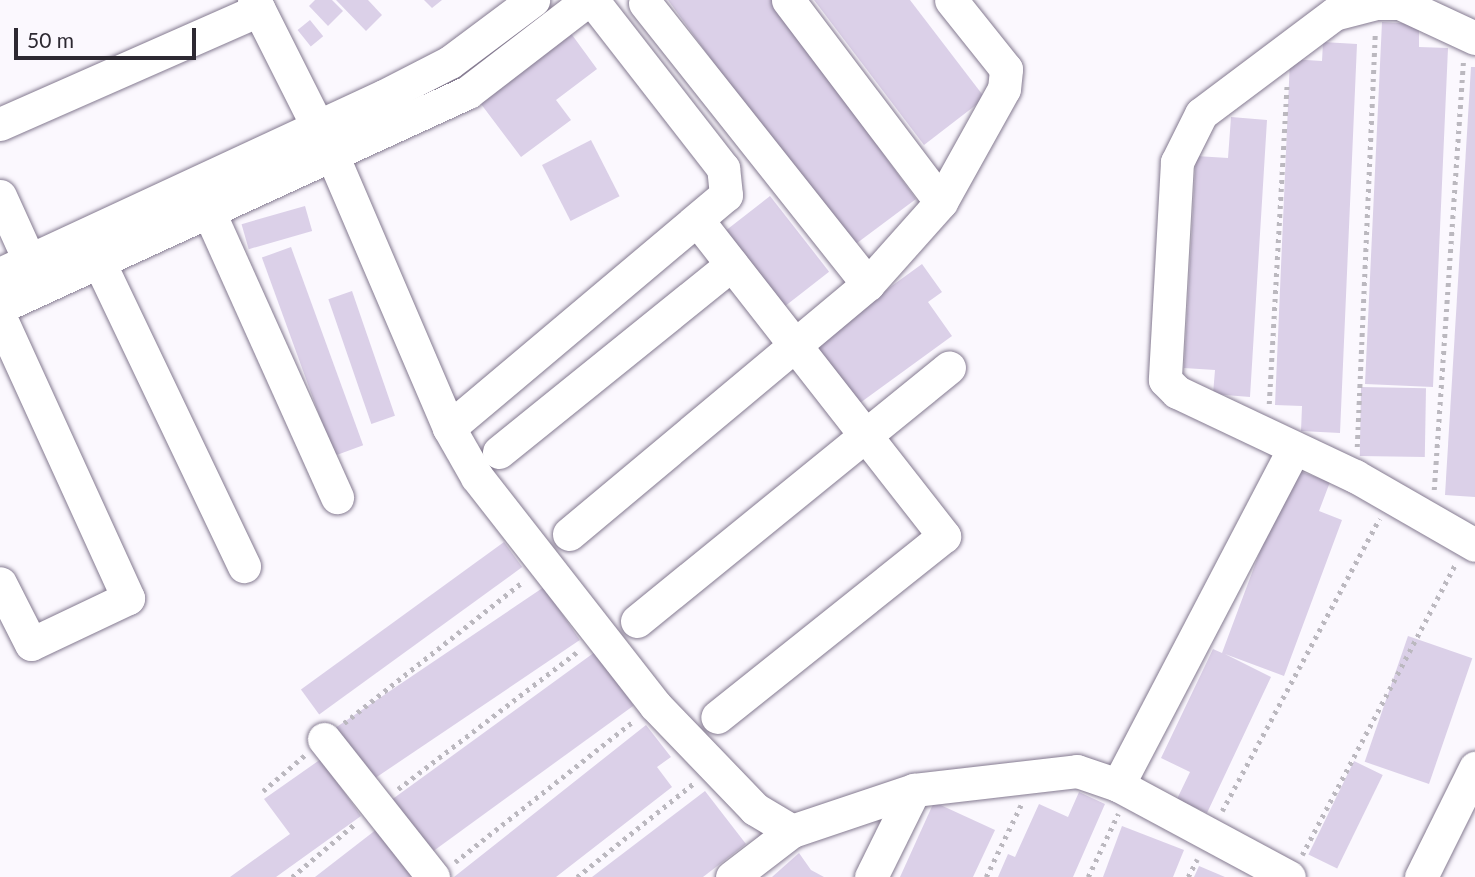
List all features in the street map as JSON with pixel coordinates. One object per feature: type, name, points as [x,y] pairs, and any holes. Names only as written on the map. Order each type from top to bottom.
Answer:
[{"type":"street","points":[[0,196],[15,267],[450,62],[533,0]]},
{"type":"street","points":[[0,307],[208,211],[333,157],[468,92],[590,0],[723,167],[726,195],[714,242],[499,452]]},
{"type":"street","points":[[788,0],[941,202]]},
{"type":"street","points":[[569,534],[868,284],[941,202],[1004,89],[1006,69],[951,0]]},
{"type":"street","points":[[645,3],[868,284]]},
{"type":"street","points":[[1470,35],[1400,4],[1376,3],[1334,13],[1201,114],[1177,162],[1165,380],[1177,392],[1355,475],[1471,543]]},
{"type":"street","points":[[0,124],[257,5],[333,157],[449,428],[477,477],[655,705],[755,809],[792,831]]},
{"type":"street","points":[[208,211],[337,497]]},
{"type":"street","points":[[449,428],[714,242]]},
{"type":"street","points":[[714,242],[792,346],[941,530],[942,541],[718,717]]},
{"type":"street","points":[[99,262],[244,566]]},
{"type":"street","points":[[0,317],[128,598],[31,644],[0,583]]},
{"type":"street","points":[[637,621],[949,367]]},
{"type":"street","points":[[1123,789],[1281,441]]},
{"type":"street","points":[[324,739],[377,806],[439,873]]},
{"type":"street","points":[[1421,877],[1475,768]]},
{"type":"street","points":[[732,877],[792,831],[914,790],[1077,771],[1123,789],[1208,836],[1292,871]]},
{"type":"street","points":[[871,877],[914,790]]},
{"type":"path","points":[[1355,475],[1376,3]]},
{"type":"path","points":[[1432,522],[1470,35]]},
{"type":"path","points":[[1281,441],[1289,48]]},
{"type":"path","points":[[1188,877],[1391,497]]},
{"type":"path","points":[[1292,871],[1471,543]]},
{"type":"path","points":[[262,791],[544,564]]},
{"type":"path","points":[[292,877],[377,806],[599,635]]},
{"type":"path","points":[[439,873],[655,705]]},
{"type":"path","points":[[577,877],[714,767]]},
{"type":"path","points":[[986,877],[1036,775]]},
{"type":"path","points":[[1088,877],[1123,789]]},
{"type":"building","points":[[315,0],[332,0],[343,11],[328,26],[309,6]]},
{"type":"building","points":[[336,0],[368,0],[382,15],[366,31]]},
{"type":"building","points":[[424,0],[442,0],[432,8]]},
{"type":"building","points":[[668,0],[772,0],[916,199],[849,249]]},
{"type":"building","points":[[814,0],[910,0],[985,98],[924,145]]},
{"type":"building","points":[[310,20],[323,36],[311,46],[298,30]]},
{"type":"building","points":[[1382,22],[1419,24],[1419,47],[1448,48],[1433,387],[1365,384]]},
{"type":"building","points":[[570,32],[597,69],[556,100],[571,120],[521,157],[478,100]]},
{"type":"building","points":[[1323,42],[1357,44],[1340,433],[1301,431],[1302,406],[1275,405],[1290,59],[1322,61]]},
{"type":"building","points":[[1471,67],[1475,67],[1475,497],[1445,495]]},
{"type":"building","points":[[1231,117],[1267,120],[1250,397],[1213,394],[1215,370],[1184,368],[1196,156],[1228,158]]},
{"type":"building","points":[[591,140],[620,196],[571,221],[542,165]]},
{"type":"building","points":[[770,196],[829,272],[779,310],[720,235]]},
{"type":"building","points":[[305,206],[312,231],[249,249],[242,224]]},
{"type":"building","points":[[291,247],[363,445],[334,456],[262,258]]},
{"type":"building","points":[[922,264],[942,292],[928,302],[952,336],[853,408],[809,346]]},
{"type":"building","points":[[352,291],[395,416],[371,424],[328,299]]},
{"type":"building","points":[[1361,387],[1426,388],[1425,457],[1360,456]]},
{"type":"building","points":[[1291,468],[1330,482],[1319,511],[1342,520],[1284,676],[1225,654],[1271,677],[1207,813],[1177,799],[1190,772],[1161,758],[1213,649],[1222,653]]},
{"type":"building","points":[[504,542],[522,567],[319,715],[301,690]]},
{"type":"building","points":[[544,587],[580,640],[371,781],[335,728]]},
{"type":"building","points":[[1408,636],[1472,658],[1429,784],[1365,762]]},
{"type":"building","points":[[595,652],[634,705],[428,855],[390,801]]},
{"type":"building","points":[[646,725],[671,757],[657,767],[672,787],[556,877],[454,877]]},
{"type":"building","points":[[321,759],[361,816],[276,877],[230,877],[290,834],[264,799]]},
{"type":"building","points":[[1354,761],[1383,775],[1337,869],[1308,854]]},
{"type":"building","points":[[705,791],[746,844],[703,877],[592,877]]},
{"type":"building","points":[[1079,792],[1105,804],[1073,877],[998,877],[1008,854],[1015,857],[1039,804],[1068,817]]},
{"type":"building","points":[[934,802],[995,830],[973,877],[900,877]]},
{"type":"building","points":[[1122,826],[1184,850],[1173,877],[1103,877]]},
{"type":"building","points":[[377,829],[414,877],[315,877]]},
{"type":"building","points":[[799,853],[811,870],[824,877],[772,877]]},
{"type":"building","points":[[1199,866],[1225,877],[1194,877]]}]
